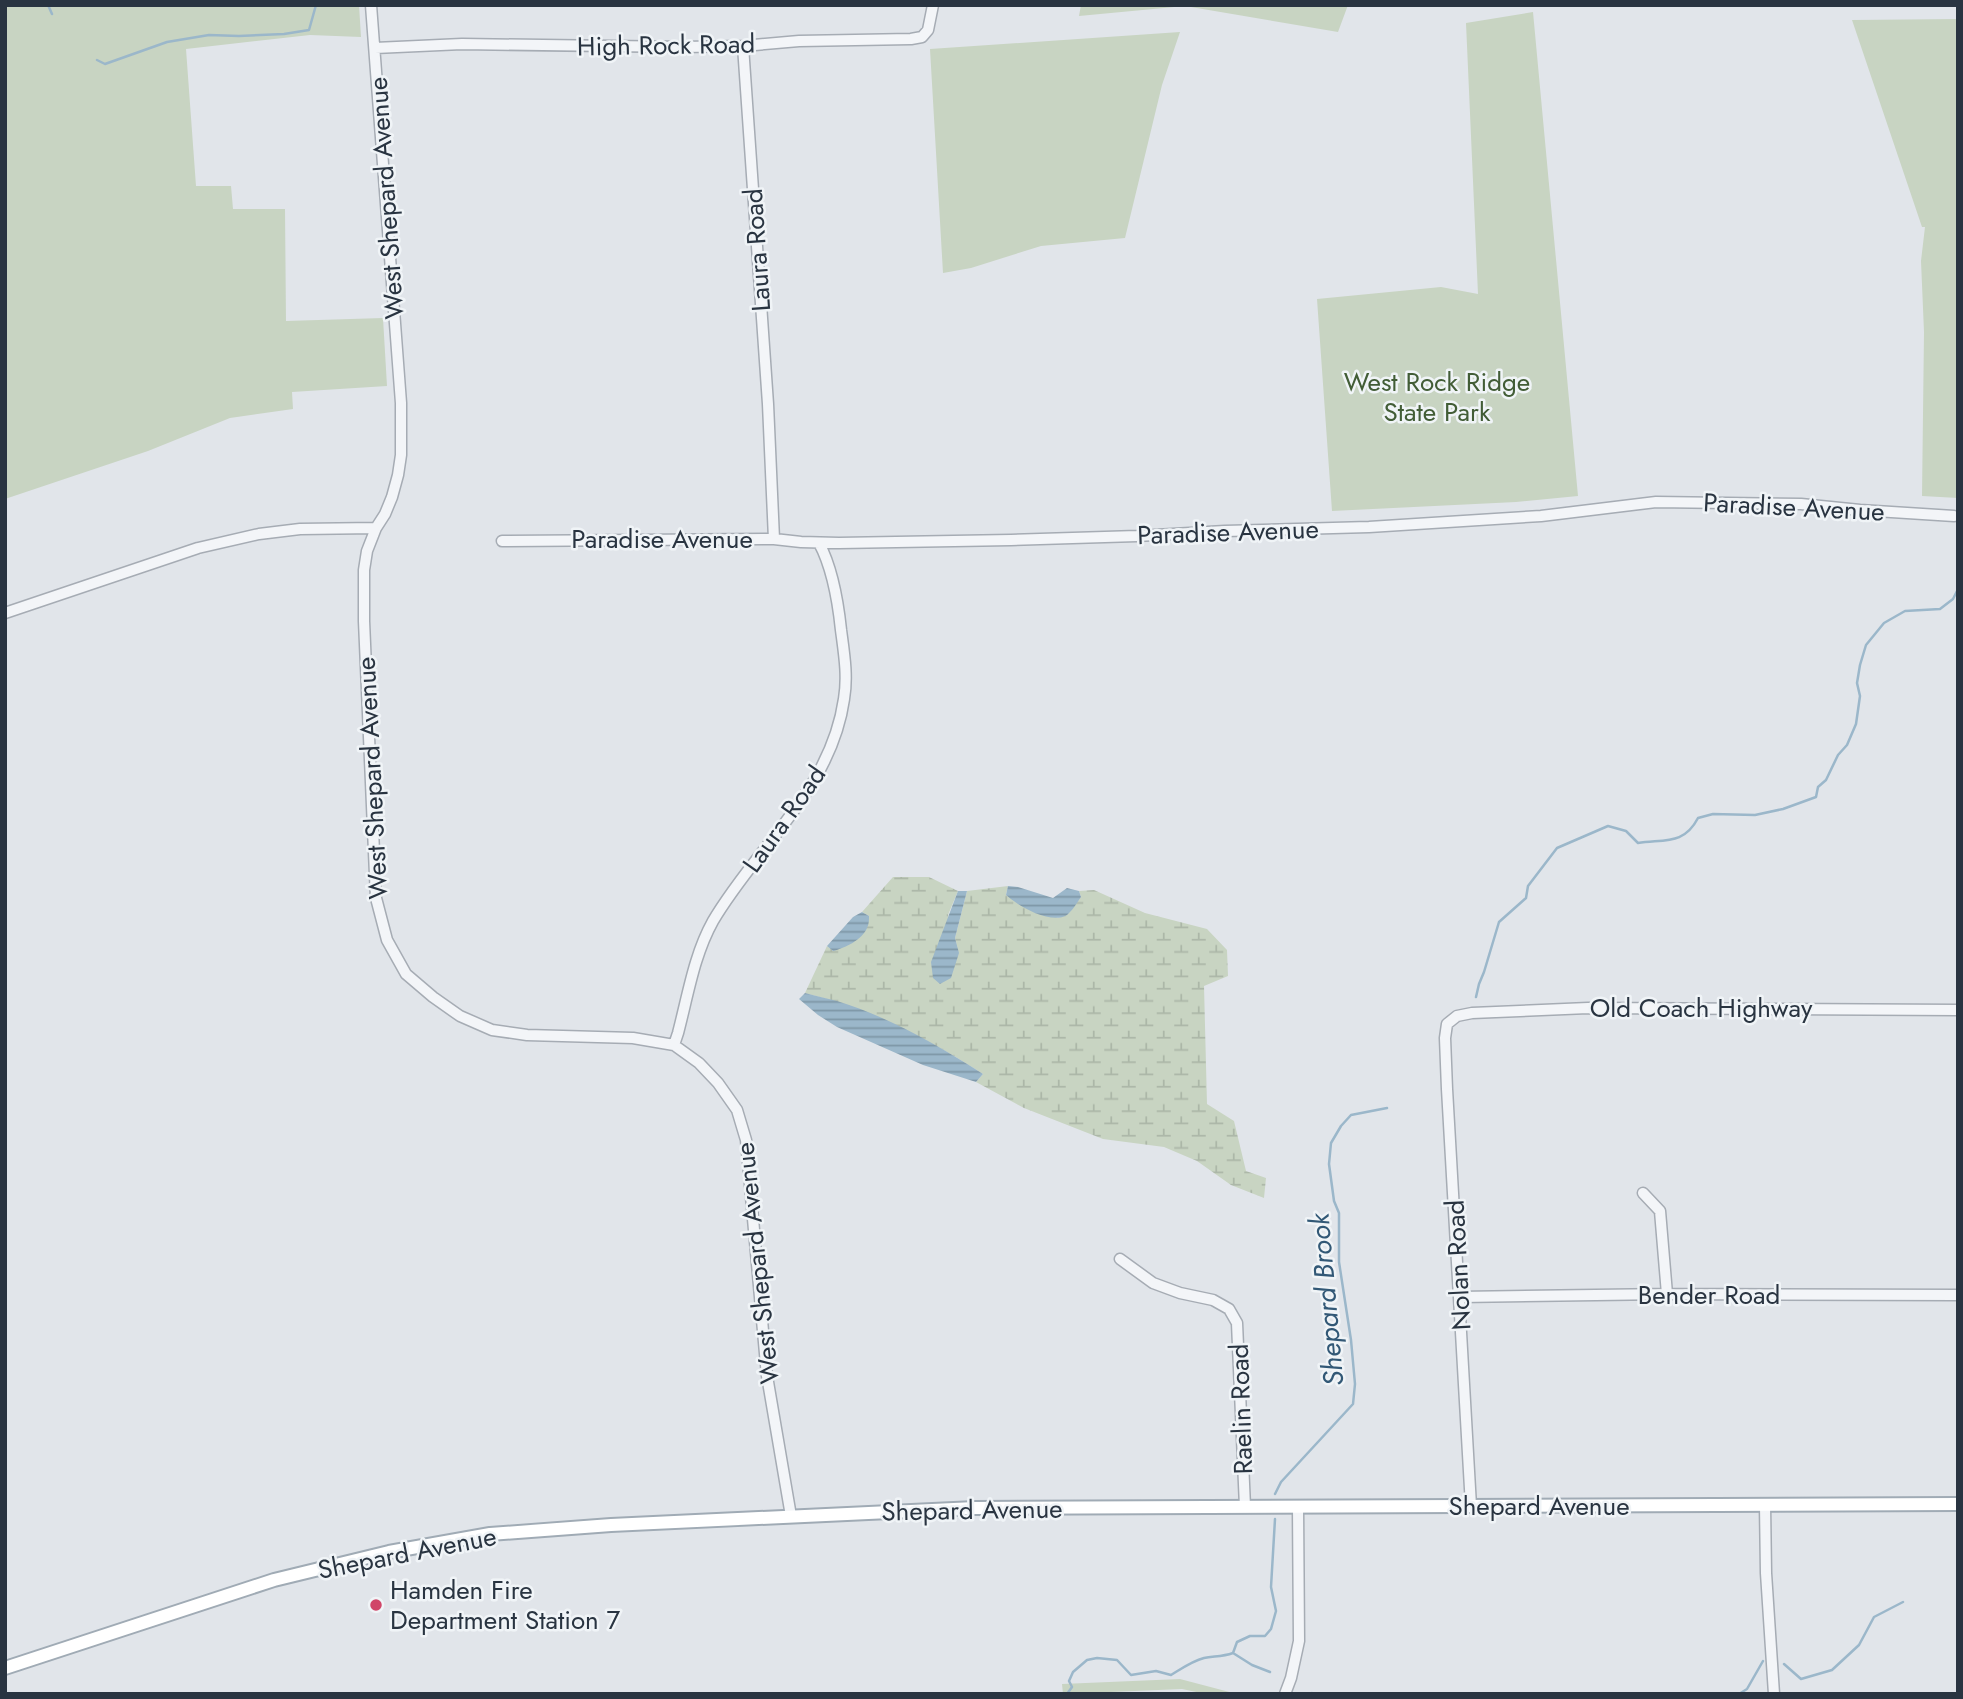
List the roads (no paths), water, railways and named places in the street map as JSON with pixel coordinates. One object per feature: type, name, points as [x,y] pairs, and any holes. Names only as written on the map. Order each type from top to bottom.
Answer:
[{"type":"main road","name":"Shepard Avenue","points":[[5,1668],[274,1580],[389,1552],[490,1534],[611,1525],[975,1508],[1958,1504]]},
{"type":"street","name":"West Shepard Avenue","points":[[371,5],[401,432],[398,475],[385,514],[367,551],[363,592],[376,898],[387,940],[406,974],[460,1016],[492,1030],[527,1035],[633,1038],[674,1045],[699,1063],[719,1083],[737,1110],[746,1140],[767,1377],[791,1516]]},
{"type":"street","name":"High Rock Road","points":[[374,48],[462,44],[743,46],[756,43],[911,39],[922,37],[928,30],[933,5]]},
{"type":"street","name":"Laura Road","points":[[743,46],[768,404],[774,539]]},
{"type":"street","name":"Paradise Avenue","points":[[502,541],[774,539],[819,543],[1036,539],[1369,527],[1541,516],[1656,502],[1801,504],[1954,516]]},
{"type":"street","points":[[5,613],[198,548],[247,536],[300,529],[376,528]]},
{"type":"street","name":"Laura Road","points":[[674,1045],[706,934],[747,872],[802,801],[819,774],[839,723],[845,697],[844,650],[828,562],[819,543]]},
{"type":"street","name":"Old Coach Highway","points":[[1447,1024],[1457,1016],[1472,1013],[1588,1008],[1958,1010]]},
{"type":"street","name":"Nolan Road","points":[[1447,1024],[1447,1089],[1471,1506]]},
{"type":"street","points":[[1643,1193],[1660,1211],[1667,1294]]},
{"type":"street","name":"Raelin Road","points":[[1120,1259],[1153,1283],[1180,1293],[1213,1300],[1229,1309],[1237,1323],[1245,1507]]},
{"type":"street","name":"Bender Road","points":[[1460,1297],[1667,1294],[1958,1295]]},
{"type":"street","points":[[1765,1505],[1766,1573],[1774,1694]]},
{"type":"street","points":[[1285,1694],[1294,1669],[1299,1641],[1298,1507]]},
{"type":"water","points":[[1008,886],[1053,898],[1067,888],[1079,891],[1081,897],[1067,915],[1052,918],[1026,909],[1011,899],[1006,895]]},
{"type":"water","points":[[958,891],[967,891],[955,938],[959,953],[951,978],[940,984],[933,978],[931,962]]},
{"type":"water","points":[[862,912],[869,916],[869,919],[867,928],[857,940],[833,951],[827,946],[853,917]]},
{"type":"water","points":[[805,993],[837,1001],[894,1023],[983,1074],[976,1082],[923,1065],[837,1027],[799,999]]},
{"type":"waterway","points":[[48,5],[52,14]]},
{"type":"waterway","points":[[97,60],[105,64],[167,42],[209,35],[284,34],[309,30],[316,5]]},
{"type":"waterway","name":"Shepard Brook","points":[[1476,997],[1499,922],[1526,898],[1528,886],[1557,848],[1608,826],[1626,831],[1638,843],[1673,839],[1687,833],[1698,818],[1713,814],[1755,815],[1783,809],[1816,797],[1818,787],[1826,780],[1856,724],[1860,696],[1857,683],[1866,645],[1884,623],[1905,611],[1940,609],[1953,599],[1958,589]]},
{"type":"waterway","name":"Shepard Brook","points":[[1275,1494],[1281,1482],[1353,1404],[1355,1384],[1351,1340],[1339,1262],[1339,1213],[1334,1201],[1329,1164],[1331,1143],[1351,1115],[1387,1108]]},
{"type":"waterway","name":"Shepard Brook","points":[[1067,1694],[1072,1687],[1069,1681],[1073,1672],[1087,1660],[1117,1660],[1131,1675],[1156,1671],[1171,1675],[1200,1659],[1233,1653],[1237,1642],[1250,1636],[1265,1636],[1271,1629],[1276,1611],[1271,1587],[1275,1519]]},
{"type":"waterway","points":[[1784,1664],[1801,1679],[1832,1670],[1859,1645],[1874,1617],[1903,1602]]},
{"type":"waterway","points":[[1233,1653],[1270,1672]]},
{"type":"waterway","points":[[1739,1694],[1747,1689],[1763,1661]]},
{"type":"place","name":"Hamden Fire Department Station 7","points":[[376,1605]]},
{"type":"park label","name":"West Rock Ridge State Park","points":[[1437,397]]}]
